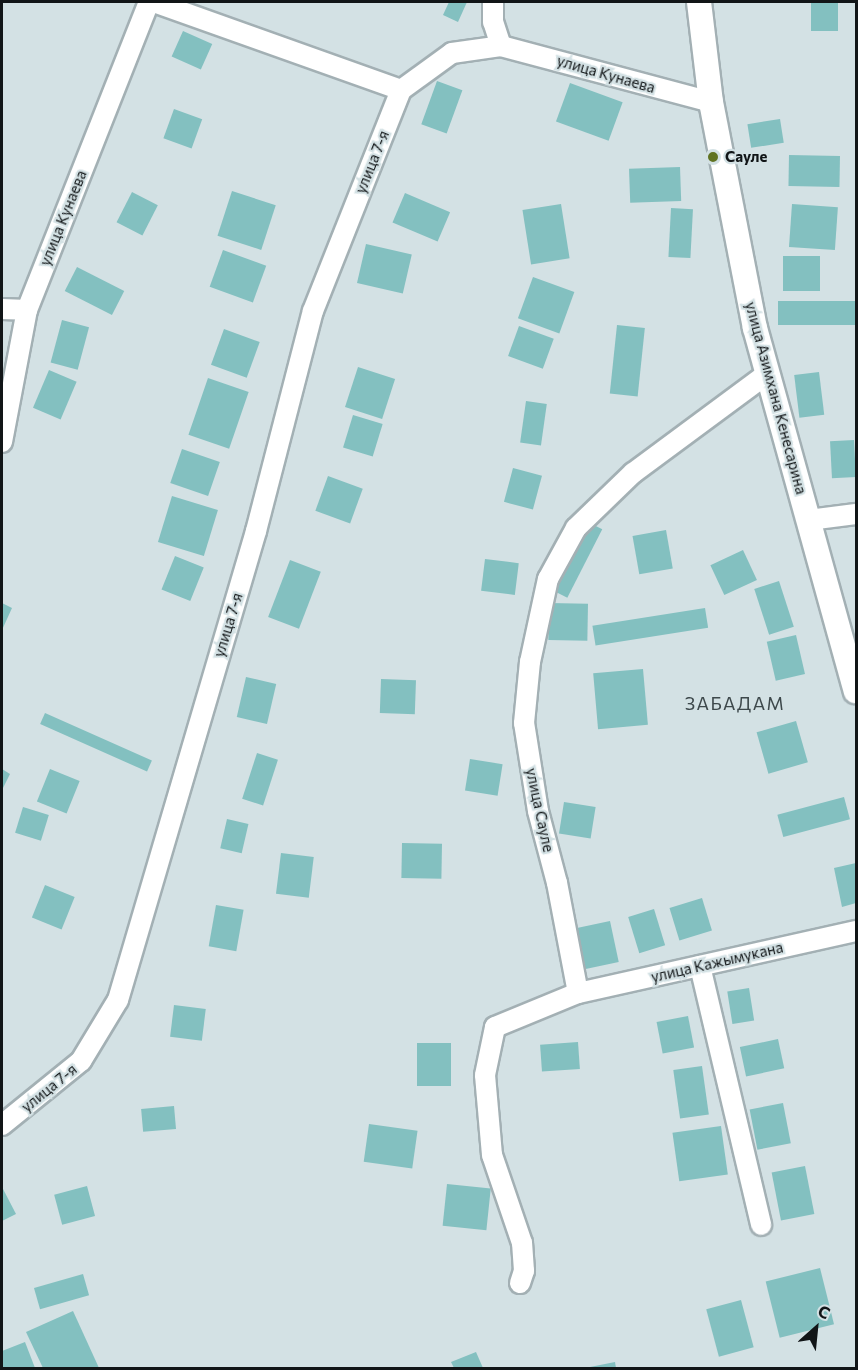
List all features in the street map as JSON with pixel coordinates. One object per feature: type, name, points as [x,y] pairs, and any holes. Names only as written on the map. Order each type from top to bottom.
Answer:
[{"type":"street","name":"улица Кунаева","points":[[2,442],[27,310],[148,2]]},
{"type":"street","points":[[154,2],[401,90]]},
{"type":"street","points":[[493,2],[493,22],[501,45]]},
{"type":"street","name":"улица Азимхана Кенесарина","points":[[699,2],[711,102],[768,373],[856,690]]},
{"type":"street","name":"улица Кунаева","points":[[401,90],[452,53],[501,45],[711,102]]},
{"type":"street","name":"улица 7-я","points":[[2,1125],[81,1061],[118,1000],[256,531],[313,311],[401,90]]},
{"type":"street","points":[[2,309],[27,310]]},
{"type":"street","name":"улица Сауле","points":[[578,993],[557,883],[538,811],[524,723],[530,662],[548,579],[576,528],[633,473],[768,373]]},
{"type":"street","points":[[809,520],[856,514]]},
{"type":"street","name":"улица Кажымукана","points":[[578,993],[856,931]]},
{"type":"street","points":[[700,966],[761,1225]]},
{"type":"street","points":[[520,1284],[524,1271],[522,1243],[492,1155],[485,1075],[495,1027],[578,993]]},
{"type":"building","points":[[449,2],[467,2],[458,22],[443,15]]},
{"type":"building","points":[[811,2],[838,2],[838,31],[811,31]]},
{"type":"building","points":[[183,31],[212,44],[201,70],[172,57]]},
{"type":"building","points":[[437,81],[462,90],[447,133],[421,124]]},
{"type":"building","points":[[570,83],[623,102],[609,141],[556,122]]},
{"type":"building","points":[[174,109],[202,119],[192,148],[163,138]]},
{"type":"building","points":[[780,119],[784,143],[751,148],[747,124]]},
{"type":"building","points":[[789,155],[840,156],[839,187],[788,186]]},
{"type":"building","points":[[680,167],[681,201],[630,203],[629,169]]},
{"type":"building","points":[[232,191],[276,205],[261,250],[217,236]]},
{"type":"building","points":[[132,192],[158,205],[142,235],[117,222]]},
{"type":"building","points":[[405,193],[450,212],[438,242],[392,222]]},
{"type":"building","points":[[561,204],[570,258],[531,264],[522,210]]},
{"type":"building","points":[[792,204],[838,207],[835,250],[789,247]]},
{"type":"building","points":[[671,208],[693,209],[690,258],[668,257]]},
{"type":"building","points":[[366,244],[412,255],[403,294],[357,283]]},
{"type":"building","points":[[223,250],[266,266],[253,302],[210,287]]},
{"type":"building","points":[[783,256],[820,256],[820,291],[783,291]]},
{"type":"building","points":[[77,267],[124,291],[112,315],[65,291]]},
{"type":"building","points":[[533,277],[574,292],[559,333],[518,318]]},
{"type":"building","points":[[778,301],[856,301],[856,325],[778,325]]},
{"type":"building","points":[[62,320],[89,327],[78,370],[51,363]]},
{"type":"building","points":[[617,325],[645,328],[638,397],[610,394]]},
{"type":"building","points":[[519,326],[554,339],[543,369],[508,356]]},
{"type":"building","points":[[224,329],[260,342],[247,378],[211,365]]},
{"type":"building","points":[[358,367],[395,379],[382,419],[345,407]]},
{"type":"building","points":[[49,370],[77,382],[61,419],[33,408]]},
{"type":"building","points":[[819,372],[824,415],[799,418],[794,375]]},
{"type":"building","points":[[208,378],[249,392],[229,449],[188,435]]},
{"type":"building","points":[[526,401],[547,404],[541,446],[520,443]]},
{"type":"building","points":[[353,415],[383,424],[373,457],[343,448]]},
{"type":"building","points":[[854,440],[856,477],[832,478],[830,441]]},
{"type":"building","points":[[182,449],[220,462],[208,496],[170,483]]},
{"type":"building","points":[[513,468],[542,476],[533,510],[504,502]]},
{"type":"building","points":[[328,476],[363,489],[350,523],[315,511]]},
{"type":"building","points":[[172,496],[218,510],[204,556],[158,542]]},
{"type":"building","points":[[588,522],[602,529],[567,598],[553,591]]},
{"type":"building","points":[[666,530],[673,568],[639,574],[633,536]]},
{"type":"building","points":[[743,550],[757,580],[724,595],[710,565]]},
{"type":"building","points":[[175,556],[204,568],[190,601],[162,589]]},
{"type":"building","points":[[485,559],[519,563],[515,595],[481,591]]},
{"type":"building","points":[[290,560],[321,572],[299,629],[268,617]]},
{"type":"building","points":[[779,581],[794,627],[769,635],[754,589]]},
{"type":"building","points":[[2,603],[12,608],[2,630]]},
{"type":"building","points":[[549,603],[588,604],[587,641],[548,640]]},
{"type":"building","points":[[705,608],[708,628],[596,646],[592,626]]},
{"type":"building","points":[[796,635],[805,674],[776,681],[767,642]]},
{"type":"building","points":[[643,669],[648,725],[598,729],[593,673]]},
{"type":"building","points":[[246,677],[276,684],[267,724],[237,717]]},
{"type":"building","points":[[381,679],[416,680],[415,714],[380,713]]},
{"type":"building","points":[[45,713],[152,761],[147,772],[40,724]]},
{"type":"building","points":[[796,721],[808,762],[768,774],[757,732]]},
{"type":"building","points":[[257,753],[278,760],[263,805],[242,799]]},
{"type":"building","points":[[470,759],[503,764],[498,796],[465,791]]},
{"type":"building","points":[[2,769],[10,774],[2,790]]},
{"type":"building","points":[[50,769],[80,781],[67,813],[37,801]]},
{"type":"building","points":[[844,797],[850,819],[783,837],[777,815]]},
{"type":"building","points":[[564,802],[596,807],[591,839],[559,834]]},
{"type":"building","points":[[23,807],[49,815],[41,841],[15,833]]},
{"type":"building","points":[[227,819],[248,824],[242,853],[220,848]]},
{"type":"building","points":[[402,843],[442,844],[441,879],[401,878]]},
{"type":"building","points":[[281,853],[314,857],[309,898],[276,894]]},
{"type":"building","points":[[856,863],[856,903],[842,907],[834,868]]},
{"type":"building","points":[[45,885],[75,897],[62,929],[32,917]]},
{"type":"building","points":[[702,898],[712,931],[679,940],[669,908]]},
{"type":"building","points":[[216,905],[244,910],[236,951],[209,946]]},
{"type":"building","points":[[654,909],[665,945],[639,953],[628,917]]},
{"type":"building","points":[[610,921],[619,962],[584,969],[576,928]]},
{"type":"building","points":[[749,988],[754,1021],[732,1024],[727,991]]},
{"type":"building","points":[[174,1005],[206,1009],[202,1041],[170,1037]]},
{"type":"building","points":[[688,1016],[694,1047],[663,1054],[657,1022]]},
{"type":"building","points":[[778,1039],[784,1068],[746,1076],[740,1047]]},
{"type":"building","points":[[578,1042],[580,1069],[542,1072],[540,1045]]},
{"type":"building","points":[[417,1043],[451,1043],[451,1086],[417,1086]]},
{"type":"building","points":[[702,1066],[709,1115],[680,1119],[673,1070]]},
{"type":"building","points":[[783,1103],[791,1143],[757,1150],[750,1109]]},
{"type":"building","points":[[174,1106],[176,1129],[143,1132],[141,1109]]},
{"type":"building","points":[[369,1124],[418,1131],[412,1168],[364,1162]]},
{"type":"building","points":[[721,1126],[728,1175],[679,1181],[672,1133]]},
{"type":"building","points":[[805,1166],[814,1214],[781,1221],[772,1172]]},
{"type":"building","points":[[447,1184],[491,1189],[486,1230],[443,1226]]},
{"type":"building","points":[[87,1186],[95,1216],[62,1225],[54,1195]]},
{"type":"building","points":[[2,1187],[16,1214],[2,1221]]},
{"type":"building","points":[[820,1268],[834,1324],[780,1338],[766,1282]]},
{"type":"building","points":[[83,1274],[89,1295],[40,1309],[34,1288]]},
{"type":"building","points":[[741,1300],[754,1347],[719,1357],[706,1309]]},
{"type":"building","points":[[73,1311],[99,1368],[43,1368],[26,1332]]},
{"type":"building","points":[[25,1342],[35,1368],[2,1368],[2,1351]]},
{"type":"building","points":[[476,1352],[483,1368],[454,1368],[451,1362]]},
{"type":"building","points":[[615,1362],[616,1368],[590,1368],[590,1367]]},
{"type":"place","name":"Сауле","points":[[713,157]]},
{"type":"district","name":"ЗАБАДАМ","points":[[735,703]]}]
